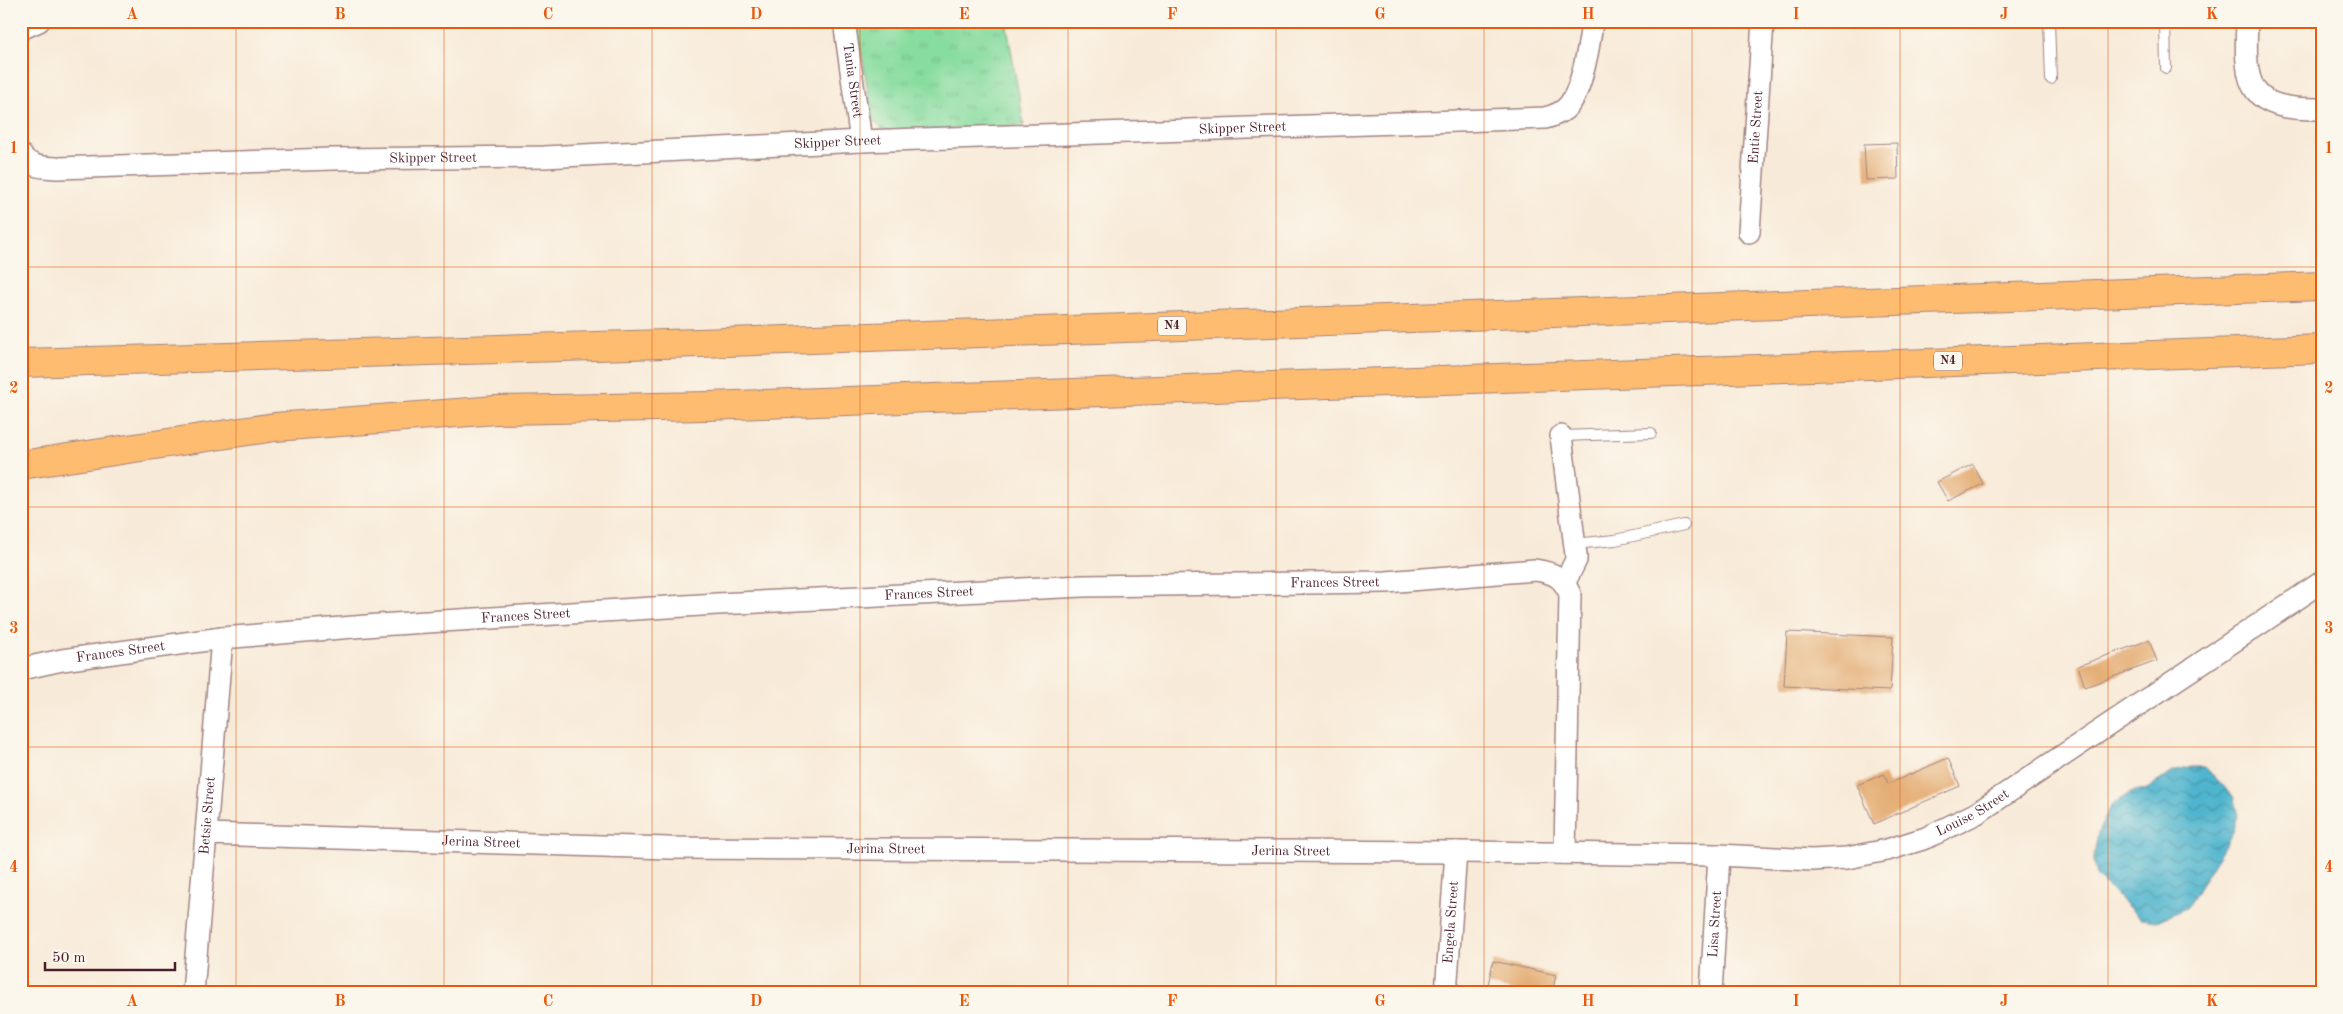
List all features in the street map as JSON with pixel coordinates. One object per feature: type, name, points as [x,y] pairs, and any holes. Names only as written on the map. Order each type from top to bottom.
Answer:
[{"type":"highway","name":"N4","points":[[21,363],[689,343],[2322,286]]},
{"type":"highway","name":"N4","points":[[21,465],[275,427],[496,410],[707,406],[2322,349]]},
{"type":"street","points":[[21,29],[39,21]]},
{"type":"street","name":"Tania Street","points":[[844,21],[861,141]]},
{"type":"street","name":"Skipper Street","points":[[21,155],[26,162],[39,167],[58,168],[332,159],[544,157],[861,141],[1545,118],[1559,114],[1569,106],[1575,93],[1592,21]]},
{"type":"street","name":"Entie Street","points":[[1749,232],[1763,21]]},
{"type":"street","points":[[2247,21],[2245,62],[2248,78],[2256,94],[2269,103],[2296,110],[2322,109]]},
{"type":"street","points":[[1560,436],[1576,560],[1564,582],[1570,594],[1571,611],[1565,853]]},
{"type":"street","name":"Frances Street","points":[[21,669],[62,660],[222,638],[408,623],[717,604],[1084,586],[1386,582],[1535,570],[1552,572],[1564,582]]},
{"type":"street","name":"Louise Street","points":[[1565,853],[1719,855],[1812,860],[1848,858],[1888,850],[1926,838],[1977,813],[2322,582]]},
{"type":"street","name":"Betsie Street","points":[[193,993],[222,638]]},
{"type":"street","name":"Jerina Street","points":[[206,834],[668,848],[1565,853]]},
{"type":"street","name":"Engela Street","points":[[1446,993],[1456,852]]},
{"type":"street","name":"Lisa Street","points":[[1711,993],[1719,855]]},
{"type":"lane","points":[[2050,21],[2051,79]]},
{"type":"lane","points":[[2164,21],[2166,68]]},
{"type":"lane","points":[[1560,436],[1651,433]]},
{"type":"lane","points":[[1574,544],[1615,540],[1684,525]]},
{"type":"green space","points":[[856,21],[1006,21],[1024,125],[892,132],[881,128],[873,120]]},
{"type":"water","points":[[2192,767],[2205,767],[2233,796],[2238,816],[2233,832],[2188,907],[2157,921],[2141,919],[2096,876],[2093,860],[2098,833],[2112,804],[2131,793],[2147,789],[2172,772]]},
{"type":"building","points":[[1897,143],[1898,179],[1866,180],[1864,144]]},
{"type":"building","points":[[1973,464],[1983,484],[1948,501],[1937,482]]},
{"type":"building","points":[[1787,632],[1893,637],[1890,691],[1784,686]]},
{"type":"building","points":[[2149,640],[2157,661],[2085,687],[2078,666]]},
{"type":"building","points":[[1948,758],[1960,786],[1874,824],[1857,785],[1884,774],[1888,784]]},
{"type":"building","points":[[1493,961],[1556,975],[1552,993],[1521,993],[1488,985]]}]
